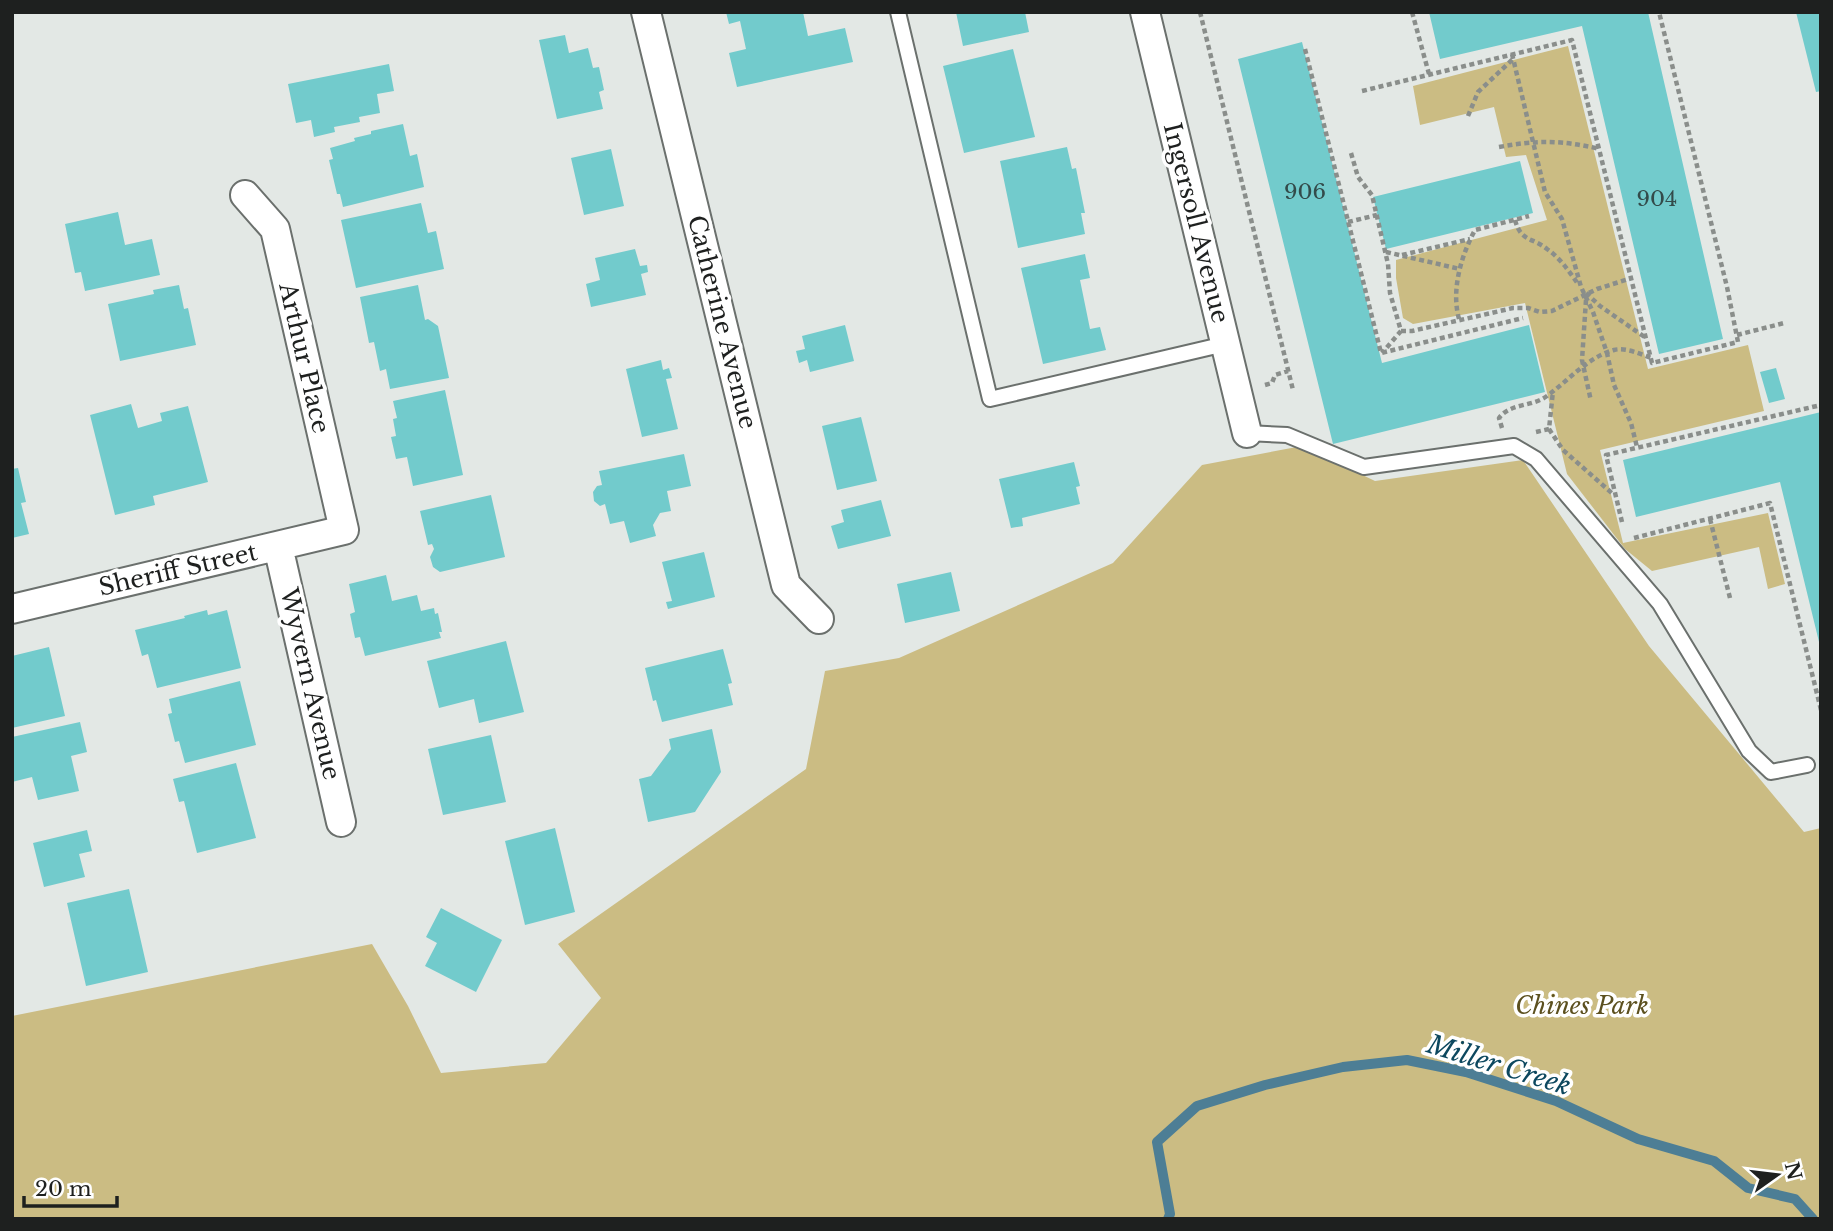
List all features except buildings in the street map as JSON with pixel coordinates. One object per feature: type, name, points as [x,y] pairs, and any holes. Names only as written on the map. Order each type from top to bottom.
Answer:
[{"type":"street","name":"Catherine Avenue","points":[[646,12],[786,585],[819,619]]},
{"type":"street","name":"Ingersoll Avenue","points":[[1146,12],[1247,433]]},
{"type":"street","name":"Arthur Place","points":[[245,195],[275,229],[344,530]]},
{"type":"street","name":"Sheriff Street","points":[[12,609],[344,530]]},
{"type":"street","name":"Wyvern Avenue","points":[[278,546],[341,822]]},
{"type":"lane","points":[[898,12],[990,399],[1226,344]]},
{"type":"lane","points":[[1247,433],[1287,435],[1364,467],[1506,443],[1536,459],[1660,604],[1749,751],[1771,772],[1807,765]]},
{"type":"path","points":[[1200,12],[1293,390]]},
{"type":"path","points":[[1412,12],[1429,74]]},
{"type":"path","points":[[1362,91],[1512,57],[1572,40],[1652,363],[1738,342],[1660,12]]},
{"type":"path","points":[[1305,49],[1381,354]]},
{"type":"path","points":[[1468,116],[1478,92],[1512,57]]},
{"type":"path","points":[[1512,57],[1545,192],[1562,219],[1581,287]]},
{"type":"path","points":[[1499,146],[1532,141],[1570,142],[1600,149]]},
{"type":"path","points":[[1351,153],[1358,177],[1371,195],[1377,215],[1386,252],[1390,293],[1401,331]]},
{"type":"path","points":[[1348,222],[1377,215]]},
{"type":"path","points":[[1459,319],[1455,305],[1460,269],[1475,230],[1529,216]]},
{"type":"path","points":[[1515,220],[1518,231],[1528,240],[1546,247],[1559,259],[1586,296],[1637,447]]},
{"type":"path","points":[[1401,256],[1470,239]]},
{"type":"path","points":[[1386,252],[1460,269]]},
{"type":"path","points":[[1381,354],[1401,331],[1412,331],[1513,308],[1528,308],[1540,313],[1552,311],[1632,278]]},
{"type":"path","points":[[1586,296],[1647,338]]},
{"type":"path","points":[[1586,296],[1583,366],[1591,401]]},
{"type":"path","points":[[1381,354],[1522,318]]},
{"type":"path","points":[[1737,335],[1784,323]]},
{"type":"path","points":[[1549,429],[1506,443],[1499,418],[1505,410],[1535,402],[1583,366],[1607,353],[1618,349],[1651,358]]},
{"type":"path","points":[[1272,383],[1275,375],[1288,371]]},
{"type":"path","points":[[1553,391],[1549,429],[1563,450],[1616,496]]},
{"type":"path","points":[[1623,529],[1606,455],[1821,405]]},
{"type":"path","points":[[1626,540],[1770,503],[1821,710]]},
{"type":"path","points":[[1710,519],[1730,598]]},
{"type":"green space","points":[[1568,46],[1648,369],[1748,345],[1764,411],[1600,450],[1623,543],[1768,513],[1785,584],[1768,589],[1759,547],[1652,571],[1625,549],[1567,474],[1525,303],[1413,324],[1403,318],[1396,278],[1396,260],[1547,220],[1526,155],[1506,157],[1494,107],[1420,125],[1413,86]]},
{"type":"green space","name":"Chines Park","points":[[1302,446],[1375,481],[1523,460],[1649,646],[1804,832],[1821,828],[1821,1219],[12,1219],[12,1016],[372,944],[408,1006],[441,1073],[546,1063],[601,998],[558,944],[806,769],[825,671],[899,658],[1113,563],[1202,465]]},
{"type":"waterway","name":"Miller Creek","points":[[1168,1219],[1170,1214],[1157,1142],[1197,1106],[1265,1085],[1343,1067],[1407,1060],[1466,1072],[1556,1101],[1638,1139],[1714,1161],[1748,1188],[1795,1199],[1813,1219]]}]
